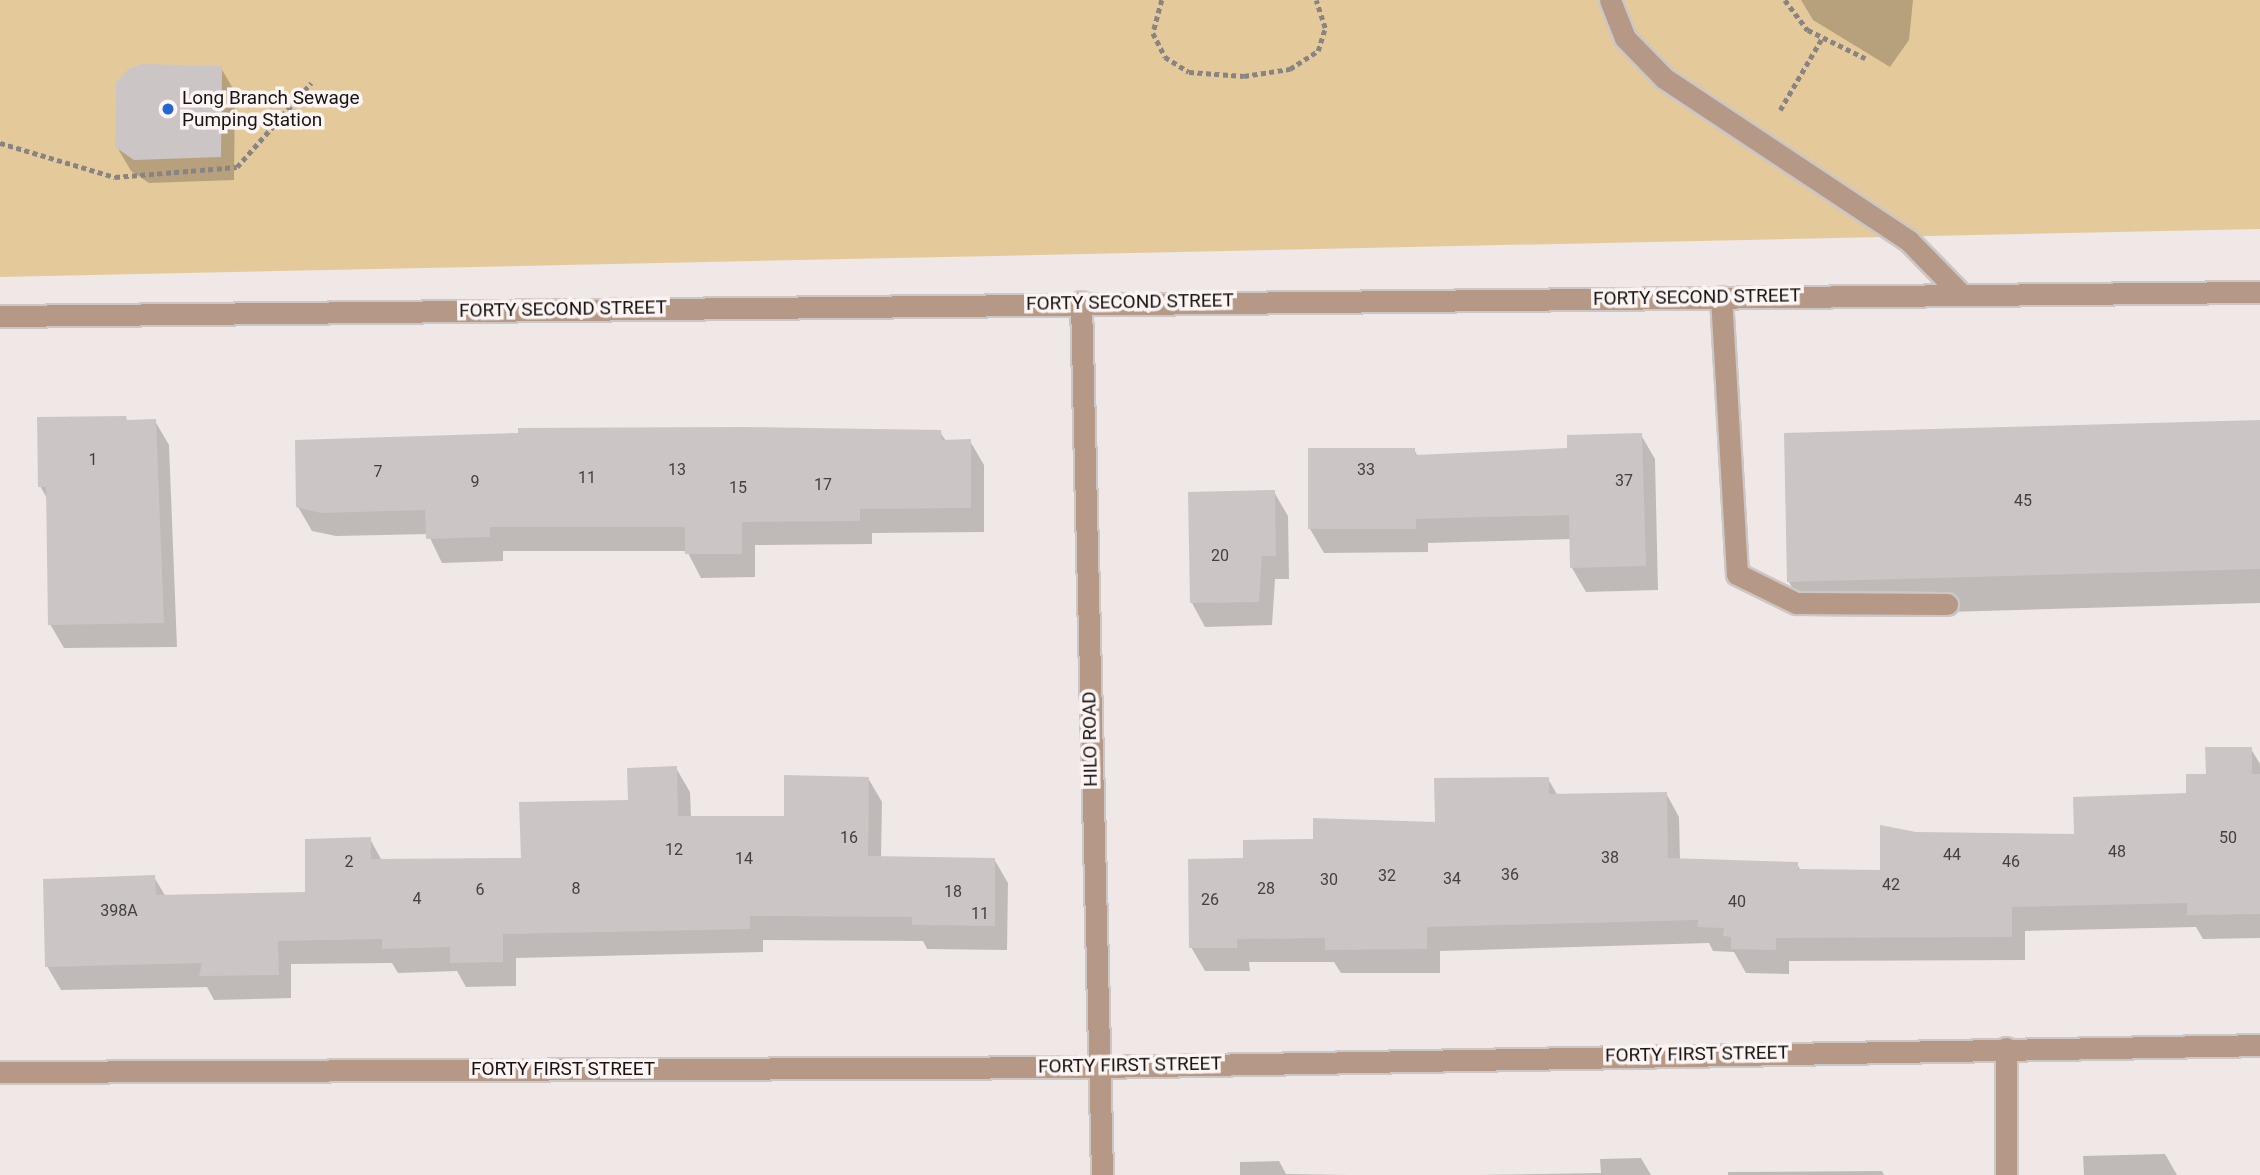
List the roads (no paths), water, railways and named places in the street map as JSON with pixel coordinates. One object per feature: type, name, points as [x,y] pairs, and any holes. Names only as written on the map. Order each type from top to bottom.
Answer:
[{"type":"street","points":[[1610,0],[1614,18],[1640,58],[1664,78],[1763,139],[1909,240],[1960,293]]},
{"type":"street","name":"FORTY SECOND STREET","points":[[0,316],[1081,302],[2260,292]]},
{"type":"street","points":[[1720,297],[1737,574],[1796,603],[1947,604]]},
{"type":"street","name":"HILO ROAD","points":[[1081,302],[1102,1175]]},
{"type":"street","name":"FORTY FIRST STREET","points":[[0,1072],[1098,1067],[2260,1045]]},
{"type":"street","points":[[2006,1048],[2006,1175]]},
{"type":"place","name":"Long Branch Sewage Pumping Station","points":[[168,109]]}]
